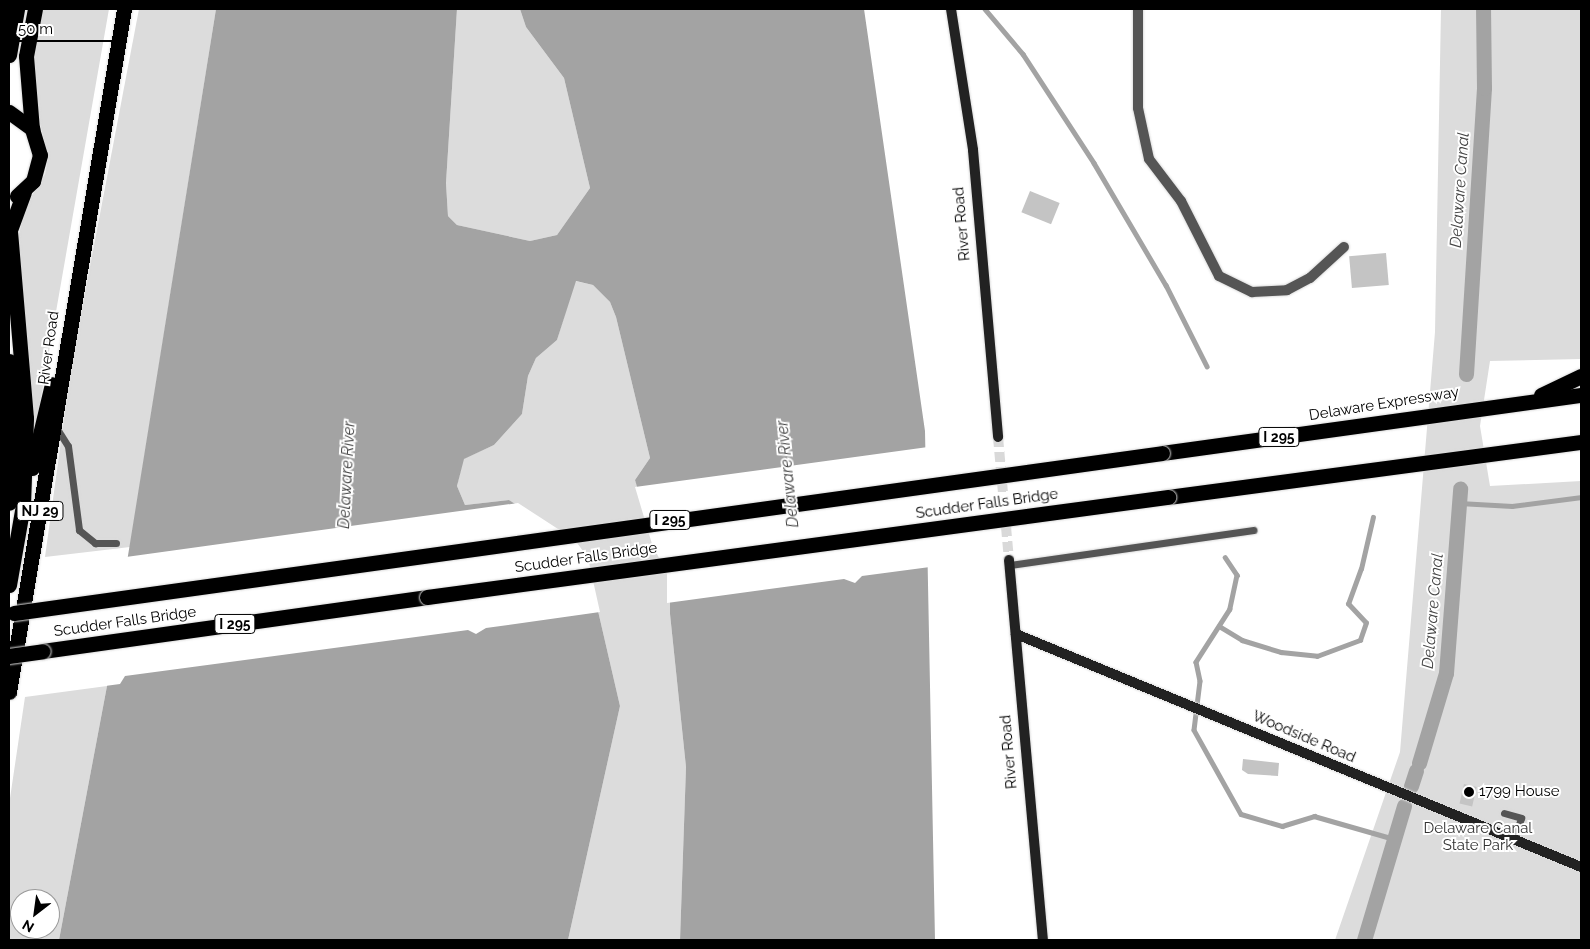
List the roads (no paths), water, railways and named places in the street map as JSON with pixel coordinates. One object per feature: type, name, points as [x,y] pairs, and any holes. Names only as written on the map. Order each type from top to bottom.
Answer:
[{"type":"highway","points":[[9,55],[17,9]]},
{"type":"highway","points":[[23,496],[26,418],[10,242],[12,217],[24,192],[36,175],[40,155],[32,129],[26,56],[35,9]]},
{"type":"highway","name":"River Road","points":[[9,692],[69,342],[68,330],[124,9]]},
{"type":"highway","points":[[9,112],[32,129]]},
{"type":"highway","points":[[9,200],[24,192]]},
{"type":"highway","points":[[9,585],[23,496],[62,340],[68,330]]},
{"type":"highway","points":[[9,361],[14,437],[9,504]]},
{"type":"highway","points":[[1531,400],[1581,376]]},
{"type":"highway","name":"Delaware Expressway","points":[[1162,453],[1396,421],[1511,402],[1581,395]]},
{"type":"highway","name":"Scudder Falls Bridge","points":[[9,656],[1508,450],[1581,442]]},
{"type":"highway","name":"Scudder Falls Bridge","points":[[11,612],[1162,453]]},
{"type":"main road","name":"River Road","points":[[951,9],[973,150],[998,437]]},
{"type":"main road","name":"River Road","points":[[1009,563],[1043,940]]},
{"type":"main road","name":"Woodside Road","points":[[1016,634],[1581,867]]},
{"type":"street","points":[[1138,9],[1138,108],[1149,158],[1181,201],[1219,276],[1246,290],[1287,290],[1310,278],[1344,247]]},
{"type":"lane","points":[[54,424],[68,446],[79,530],[95,542],[116,543]]},
{"type":"lane","points":[[1009,563],[1254,530]]},
{"type":"lane","points":[[1504,813],[1521,818],[1514,840]]},
{"type":"water","name":"Delaware River","points":[[216,9],[457,9],[446,183],[448,216],[457,225],[530,241],[557,235],[590,188],[564,78],[526,27],[520,9],[864,9],[925,431],[935,940],[680,940],[686,767],[670,614],[670,573],[654,544],[635,480],[650,458],[616,317],[610,302],[593,285],[576,281],[557,340],[536,358],[528,376],[522,414],[494,445],[464,459],[457,486],[465,505],[509,500],[573,542],[586,559],[620,706],[568,940],[59,940],[107,686]]},
{"type":"waterway","points":[[985,9],[1023,54],[1094,163],[1166,285],[1207,366]]},
{"type":"waterway","name":"Delaware Canal","points":[[1466,374],[1484,88],[1483,9]]},
{"type":"waterway","name":"Delaware Canal","points":[[1419,763],[1446,673],[1460,489]]},
{"type":"waterway","points":[[1459,503],[1512,506],[1581,497]]},
{"type":"waterway","points":[[1219,626],[1242,640],[1281,652],[1317,656],[1360,640],[1366,623],[1348,604],[1361,569],[1373,517]]},
{"type":"waterway","points":[[1225,557],[1237,575],[1230,609],[1196,662],[1200,681],[1194,730],[1241,814],[1282,826],[1314,816],[1394,839]]},
{"type":"waterway","name":"Delaware Canal","points":[[1411,786],[1416,771]]},
{"type":"waterway","name":"Delaware Canal","points":[[1364,940],[1404,806]]},
{"type":"tunnel","points":[[998,437],[1009,560]]},
{"type":"place","name":"1799 House","points":[[1469,792]]},
{"type":"park label","name":"Delaware Canal State Park","points":[[1478,836]]}]
